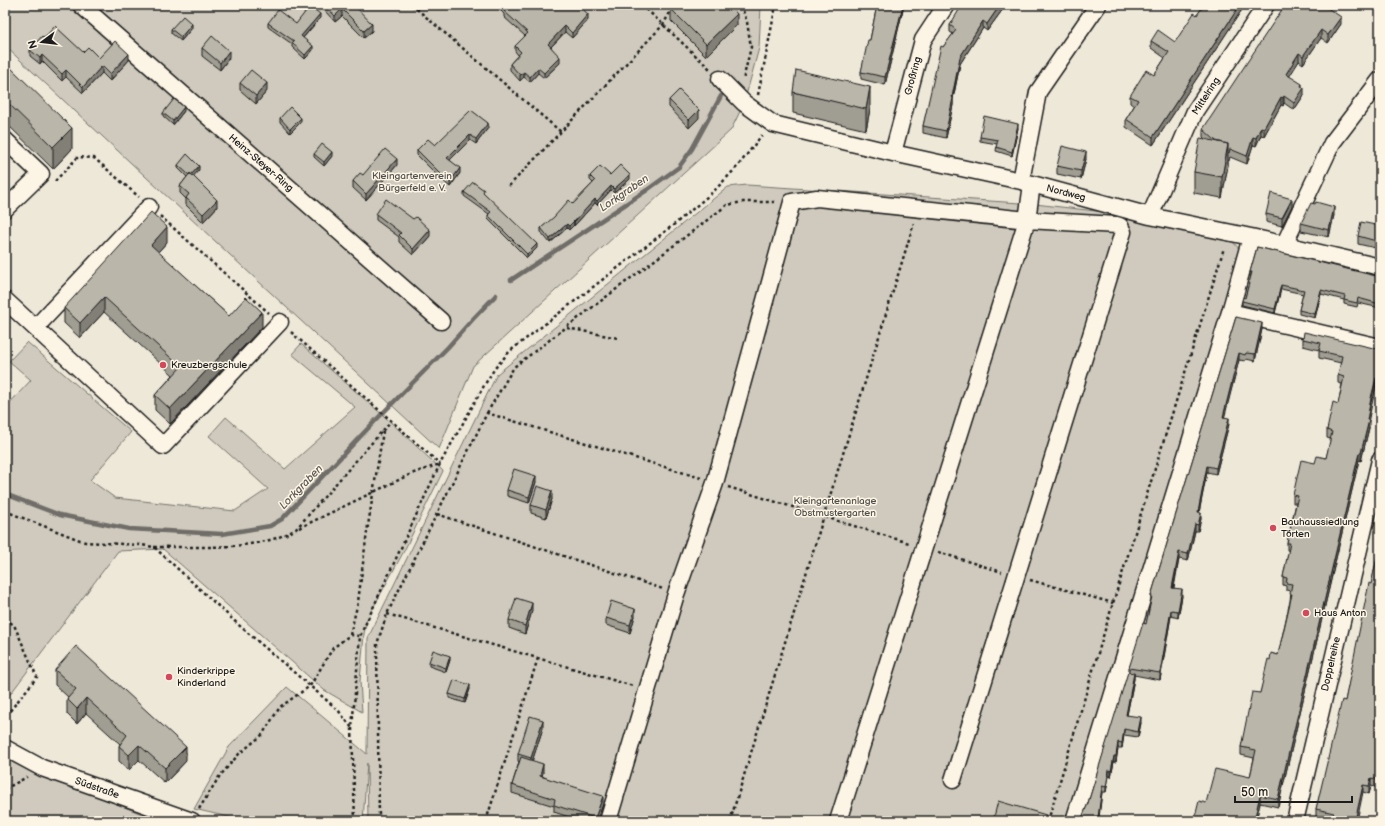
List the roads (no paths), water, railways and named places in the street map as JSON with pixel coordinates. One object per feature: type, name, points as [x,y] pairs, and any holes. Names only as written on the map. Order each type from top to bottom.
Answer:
[{"type":"street","name":"Heinz-Steyer-Ring","points":[[81,5],[441,321]]},
{"type":"street","name":"Großring","points":[[893,153],[923,40],[946,5]]},
{"type":"street","points":[[838,821],[1027,220],[1027,182],[1038,92],[1098,5]]},
{"type":"street","name":"Mittelring","points":[[1150,216],[1194,111],[1266,5]]},
{"type":"street","name":"Nordweg","points":[[720,79],[755,112],[773,124],[893,153],[1027,182],[1150,216],[1251,237],[1380,267]]},
{"type":"street","points":[[1284,245],[1332,143],[1380,80]]},
{"type":"street","points":[[5,140],[41,174],[5,208]]},
{"type":"street","points":[[608,821],[676,594],[715,483],[792,202],[817,198],[1027,220],[1117,225],[1120,226],[1123,232],[953,780]]},
{"type":"street","points":[[36,327],[149,206]]},
{"type":"street","points":[[1074,821],[1230,312],[1251,237]]},
{"type":"street","points":[[5,300],[36,327],[163,446],[280,322]]},
{"type":"street","points":[[1230,312],[1380,347]]},
{"type":"street","name":"Doppelreihe","points":[[1295,821],[1380,460]]},
{"type":"street","name":"Südstraße","points":[[5,748],[42,768],[191,821]]},
{"type":"waterway","name":"Lorkgraben","points":[[511,280],[647,190],[679,167],[692,149],[721,96]]},
{"type":"waterway","name":"Lorkgraben","points":[[5,494],[60,515],[129,529],[222,534],[270,526],[282,519],[448,347],[496,295]]},
{"type":"place","name":"Kreuzbergschule","points":[[163,365]]},
{"type":"place","name":"Bauhaussiedlung Törten","points":[[1273,528]]},
{"type":"place","name":"Haus Anton","points":[[1306,613]]},
{"type":"place","name":"Kinderkrippe Kinderland","points":[[169,677]]},
{"type":"park label","name":"Kleingartenverein Bürgerfeld e. V.","points":[[412,182]]},
{"type":"park label","name":"Kleingartenanlage Obstmustergarten","points":[[835,506]]}]
